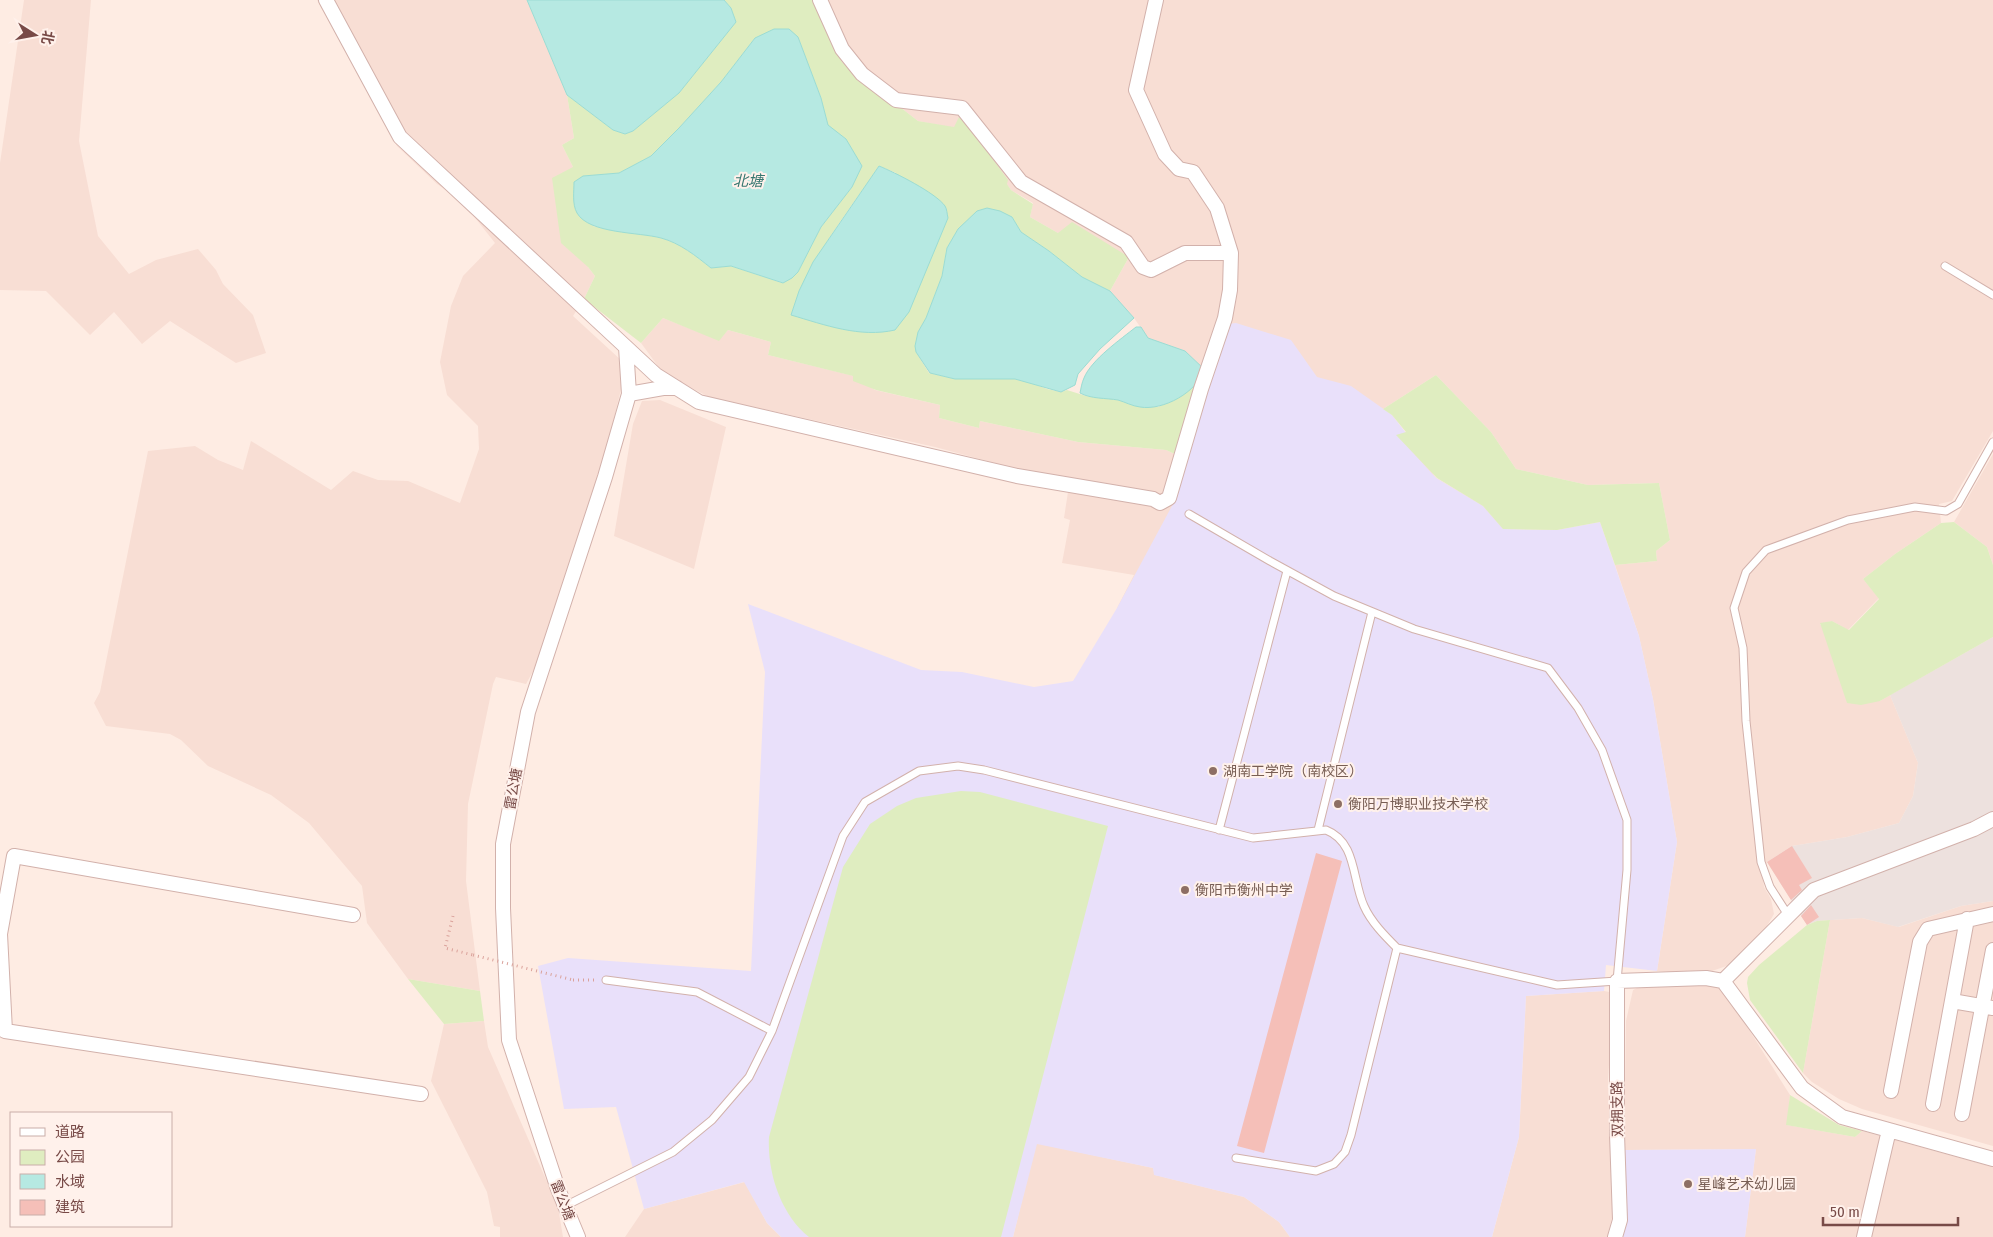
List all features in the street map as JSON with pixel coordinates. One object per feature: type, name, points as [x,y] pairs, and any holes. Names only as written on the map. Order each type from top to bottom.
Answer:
[{"type":"street","points":[[326,0],[400,137],[656,375],[699,402],[1017,476],[1152,499],[1160,502],[1168,498],[1225,318],[1230,290],[1231,253],[1217,208],[1193,172],[1178,169],[1166,154],[1136,90],[1156,0]]},
{"type":"street","points":[[820,0],[842,49],[862,74],[896,100],[962,108],[1021,182],[1126,242],[1144,267],[1151,270],[1185,254],[1231,253]]},
{"type":"street","name":"雷公塘","points":[[578,1237],[565,1206],[509,1040],[503,908],[503,844],[528,712],[605,477],[629,394],[626,347]]},
{"type":"street","points":[[629,394],[663,388],[677,388]]},
{"type":"street","points":[[1724,981],[1814,890],[1974,829],[1993,819]]},
{"type":"street","points":[[353,916],[14,856],[0,934],[5,1031],[421,1094]]},
{"type":"street","points":[[1891,1091],[1920,942],[1928,929],[1993,914]]},
{"type":"street","points":[[1933,1104],[1967,920]]},
{"type":"street","points":[[1962,1114],[1988,1007],[1993,950]]},
{"type":"street","points":[[1617,981],[1706,978],[1724,981],[1802,1088],[1842,1117],[1993,1158]]},
{"type":"street","name":"双拥支路","points":[[1615,1237],[1620,1220],[1617,1124],[1617,981]]},
{"type":"street","points":[[1952,1001],[1988,1007]]},
{"type":"street","points":[[1864,1237],[1889,1130]]},
{"type":"lane","points":[[1945,266],[1993,294]]},
{"type":"lane","points":[[1788,915],[1770,887],[1761,862],[1746,721],[1743,648],[1734,608],[1746,572],[1766,550],[1848,520],[1915,507],[1946,512],[1958,504],[1993,442]]},
{"type":"lane","points":[[565,1206],[673,1152],[712,1120],[749,1078],[772,1031],[843,836],[865,802],[919,772],[958,766],[984,770],[1253,838],[1326,830],[1334,833],[1343,842],[1352,861],[1364,906],[1381,932],[1397,948],[1557,985],[1617,981],[1627,870],[1627,820],[1602,750],[1578,708],[1548,668],[1414,629],[1334,596],[1189,514]]},
{"type":"lane","points":[[1219,830],[1287,571]]},
{"type":"lane","points":[[1318,830],[1372,612]]},
{"type":"lane","points":[[1236,1158],[1316,1171],[1334,1164],[1345,1152],[1351,1135],[1397,948]]},
{"type":"lane","points":[[606,980],[697,992],[772,1031]]},
{"type":"path","points":[[453,916],[445,948],[573,980],[606,980]]},
{"type":"shaded area","points":[[24,0],[91,0],[79,141],[98,236],[129,274],[156,260],[198,249],[216,270],[223,284],[253,315],[266,353],[236,363],[170,321],[142,344],[114,312],[90,335],[46,291],[0,290],[0,163]]},
{"type":"shaded area","points":[[317,0],[527,0],[567,95],[574,138],[562,145],[573,167],[588,267],[595,276],[573,316],[622,361],[625,373],[604,459],[543,653],[526,684],[496,677],[493,684],[468,804],[466,881],[480,991],[408,979],[367,923],[362,886],[309,823],[271,795],[208,766],[181,740],[170,734],[106,726],[94,703],[100,692],[148,451],[195,446],[218,460],[243,470],[251,441],[331,490],[353,471],[378,480],[408,481],[460,503],[479,449],[478,426],[447,395],[440,362],[451,306],[463,276],[495,243],[461,200],[437,184],[397,146]]},
{"type":"shaded area","points":[[813,0],[1993,0],[1993,431],[1952,501],[1939,504],[1941,523],[1895,554],[1863,579],[1879,598],[1848,630],[1832,621],[1820,624],[1880,701],[1890,695],[1918,763],[1913,796],[1899,823],[1847,837],[1792,846],[1767,862],[1763,878],[1764,887],[1771,899],[1774,914],[1762,934],[1735,963],[1712,971],[1685,973],[1657,971],[1677,842],[1653,699],[1639,636],[1615,565],[1657,561],[1656,551],[1670,540],[1659,483],[1588,485],[1516,469],[1491,432],[1436,375],[1383,409],[1392,415],[1436,478],[1483,506],[1503,529],[1117,608],[1134,575],[1062,563],[1070,520],[1064,518],[1070,479],[1032,473],[935,447],[709,397],[663,373],[641,343],[663,318],[719,340],[728,330],[771,342],[768,355],[854,376],[875,390],[940,405],[939,418],[979,428],[980,421],[1078,442],[1166,450],[1177,455],[1204,369],[1185,351],[1148,338],[1134,318],[1110,291],[1129,257],[1058,233],[1030,217],[1033,203],[1011,190],[960,117],[954,128],[918,121],[862,81],[842,62]]},
{"type":"shaded area","name":"湖南工学院（南校区）","points":[[1236,323],[1291,340],[1317,377],[1351,386],[1392,415],[1406,433],[1397,435],[1436,478],[1483,506],[1503,529],[1557,530],[1600,522],[1639,636],[1653,699],[1677,842],[1657,971],[1606,965],[1604,991],[1526,996],[1519,1137],[1492,1237],[1290,1237],[1279,1222],[1244,1197],[1154,1175],[1153,1168],[1037,1144],[1013,1237],[781,1237],[767,1223],[744,1182],[644,1209],[616,1107],[564,1109],[538,966],[568,958],[751,971],[765,672],[748,604],[921,670],[962,672],[1034,687],[1073,681],[1117,608],[1173,504],[1212,371],[1228,324]]},
{"type":"shaded area","points":[[660,400],[726,427],[694,569],[614,536],[633,424],[642,401]]},
{"type":"shaded area","points":[[1993,454],[1993,565],[1987,547],[1954,522]]},
{"type":"shaded area","points":[[1993,637],[1993,901],[1961,906],[1898,927],[1862,918],[1817,921],[1807,925],[1767,862],[1792,846],[1847,837],[1899,823],[1913,796],[1918,763],[1890,695]]},
{"type":"shaded area","points":[[1993,901],[1993,1146],[1862,1109],[1839,1099],[1812,1082],[1803,1073],[1830,920],[1862,918],[1899,927],[1961,906]]},
{"type":"shaded area","points":[[1705,984],[1718,986],[1726,993],[1790,1095],[1787,1125],[1855,1137],[1862,1131],[1993,1167],[1993,1237],[1745,1237],[1756,1149],[1624,1150],[1626,1021],[1633,990],[1643,985]]},
{"type":"shaded area","points":[[1604,991],[1614,993],[1608,1079],[1613,1214],[1607,1237],[1492,1237],[1519,1137],[1526,996]]},
{"type":"shaded area","points":[[484,1021],[488,1047],[558,1207],[563,1237],[500,1237],[500,1227],[494,1226],[487,1192],[431,1081],[444,1024]]},
{"type":"shaded area","points":[[1036,1143],[1153,1168],[1155,1175],[1244,1197],[1279,1222],[1290,1237],[1013,1237]]},
{"type":"shaded area","name":"星峰艺术幼儿园","points":[[1756,1149],[1745,1237],[1621,1237],[1624,1150]]},
{"type":"shaded area","points":[[745,1182],[767,1223],[781,1237],[625,1237],[644,1209]]},
{"type":"green space","points":[[724,0],[813,0],[842,62],[862,81],[918,121],[954,127],[959,117],[971,129],[1008,180],[1007,184],[1011,190],[1033,204],[1030,217],[1058,233],[1072,222],[1129,257],[1110,291],[1082,277],[1021,232],[1012,217],[958,229],[947,248],[942,276],[926,318],[918,332],[916,352],[929,373],[955,379],[1015,379],[1047,389],[1061,392],[1067,390],[1086,396],[1120,400],[1140,407],[1158,407],[1183,394],[1202,377],[1177,455],[1166,450],[1078,442],[980,421],[979,428],[939,418],[940,405],[876,390],[853,381],[853,376],[768,355],[771,342],[728,330],[719,341],[663,318],[641,343],[584,299],[595,276],[588,267],[561,243],[552,178],[573,167],[562,145],[574,138],[567,95],[613,130],[625,134],[633,131],[679,93],[736,22],[731,8]],"holes":[[[798,37],[821,98],[828,126],[846,139],[852,187],[821,227],[798,272],[782,283],[731,266],[711,268],[688,250],[668,240],[593,226],[583,176],[619,173],[651,156],[721,82],[755,38]],[[879,166],[896,173],[791,315],[818,256]]]},
{"type":"green space","points":[[1436,375],[1491,432],[1516,469],[1588,485],[1659,483],[1670,540],[1656,551],[1657,561],[1615,565],[1600,522],[1557,530],[1503,529],[1483,506],[1437,478],[1396,435],[1406,432],[1392,415],[1383,409]]},
{"type":"green space","points":[[1954,522],[1987,547],[1993,565],[1993,637],[1880,701],[1861,705],[1847,703],[1820,623],[1832,621],[1849,630],[1879,599],[1863,579],[1895,554],[1941,523]]},
{"type":"green space","points":[[961,791],[980,792],[1108,826],[1001,1237],[809,1237],[791,1217],[778,1192],[770,1164],[769,1137],[843,867],[870,824],[897,806],[916,798]]},
{"type":"green space","points":[[1830,920],[1803,1073],[1750,1000],[1747,983],[1748,977],[1759,965],[1807,925],[1817,921]]},
{"type":"green space","points":[[408,979],[480,991],[484,1021],[444,1024]]},
{"type":"green space","points":[[1790,1095],[1839,1125],[1862,1131],[1855,1137],[1786,1125]]},
{"type":"water","points":[[527,0],[724,0],[731,8],[736,22],[679,93],[633,131],[625,134],[613,130],[567,95]]},
{"type":"water","name":"北塘","points":[[774,29],[789,29],[798,37],[821,98],[828,125],[846,139],[862,166],[852,187],[821,227],[798,272],[792,278],[783,283],[731,266],[711,268],[688,250],[668,240],[603,229],[583,220],[574,206],[574,182],[583,176],[619,173],[651,156],[721,82],[755,38]]},
{"type":"water","points":[[879,166],[924,189],[940,201],[947,210],[948,218],[909,312],[895,330],[882,332],[843,329],[791,315],[799,291],[813,262]]},
{"type":"water","points":[[987,208],[1000,211],[1012,217],[1021,232],[1082,277],[1110,291],[1134,318],[1100,349],[1078,374],[1075,385],[1061,392],[1015,379],[955,379],[930,373],[916,352],[915,346],[918,332],[926,318],[942,276],[947,248],[958,229],[977,211]]},
{"type":"water","points":[[1136,327],[1141,327],[1148,338],[1185,351],[1204,369],[1195,385],[1169,403],[1149,407],[1080,393],[1084,378],[1093,364]]},
{"type":"building","points":[[1792,846],[1812,878],[1799,885],[1802,890],[1791,900],[1767,862]]},
{"type":"building","points":[[1316,853],[1342,861],[1264,1153],[1237,1146]]},
{"type":"building","points":[[1811,905],[1819,917],[1807,925],[1801,916]]},
{"type":"place","name":"湖南工学院（南校区）","points":[[1213,771]]},
{"type":"place","name":"衡阳万博职业技术学校","points":[[1338,804]]},
{"type":"place","name":"衡阳市衡州中学","points":[[1185,890]]},
{"type":"place","name":"星峰艺术幼儿园","points":[[1688,1184]]}]
